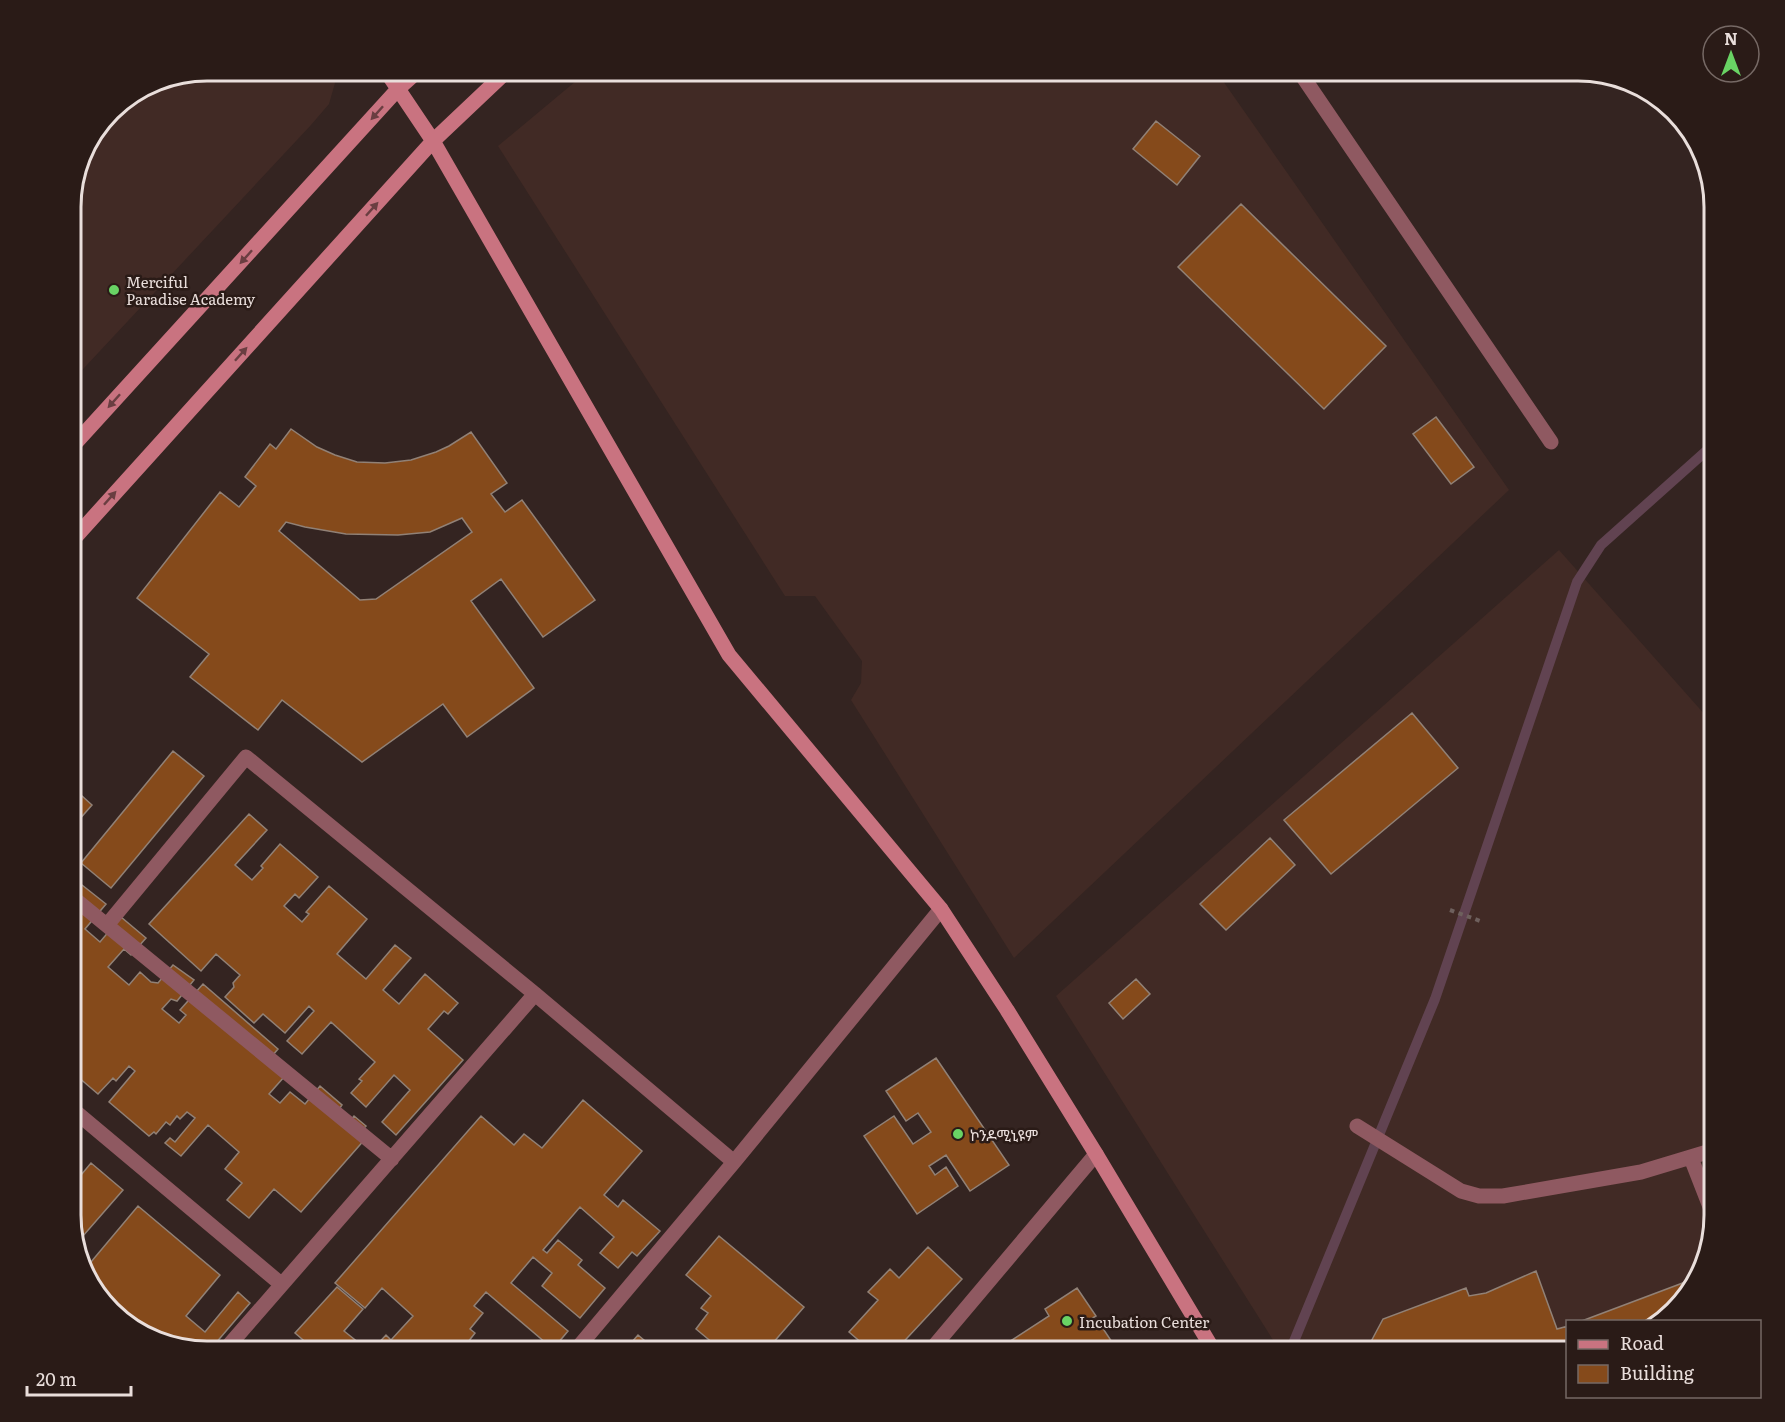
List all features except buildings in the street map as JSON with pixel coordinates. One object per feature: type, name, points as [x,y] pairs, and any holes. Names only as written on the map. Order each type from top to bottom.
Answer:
[{"type":"street","points":[[393,81],[433,141],[729,655],[941,909],[1096,1154],[1207,1341]]},
{"type":"street","points":[[81,437],[406,81]]},
{"type":"street","points":[[81,531],[433,141],[496,81]]},
{"type":"street","points":[[1306,81],[1551,442]]},
{"type":"street","points":[[107,925],[246,757],[536,994],[734,1162]]},
{"type":"street","points":[[81,904],[392,1159]]},
{"type":"street","points":[[584,1341],[941,909]]},
{"type":"street","points":[[233,1341],[536,994]]},
{"type":"street","points":[[81,1116],[281,1284]]},
{"type":"street","points":[[1357,1126],[1461,1191],[1479,1196],[1503,1196],[1641,1172],[1704,1153]]},
{"type":"street","points":[[939,1341],[1096,1154]]},
{"type":"street","points":[[1691,1158],[1704,1192]]},
{"type":"path","points":[[1449,910],[1483,922]]},
{"type":"shaded area","name":"Merciful Paradise Academy","points":[[207,81],[335,81],[329,104],[81,371],[81,199],[83,182],[94,151],[112,124],[137,102],[174,85]]},
{"type":"shaded area","points":[[576,81],[1223,81],[1509,490],[1014,958],[851,700],[861,683],[862,661],[815,596],[785,596],[498,146]]},
{"type":"shaded area","points":[[1559,550],[1704,714],[1704,1223],[1702,1240],[1687,1278],[1673,1298],[1647,1320],[1566,1320],[1566,1341],[1274,1341],[1056,996]]},
{"type":"waterway","points":[[1294,1341],[1435,999],[1577,582],[1601,545],[1704,453]]},
{"type":"place","name":"Merciful Paradise Academy","points":[[114,290]]},
{"type":"place","name":"ኮንዶሚኒዩም","points":[[958,1134]]},
{"type":"place","name":"Incubation Center","points":[[1067,1321]]}]
